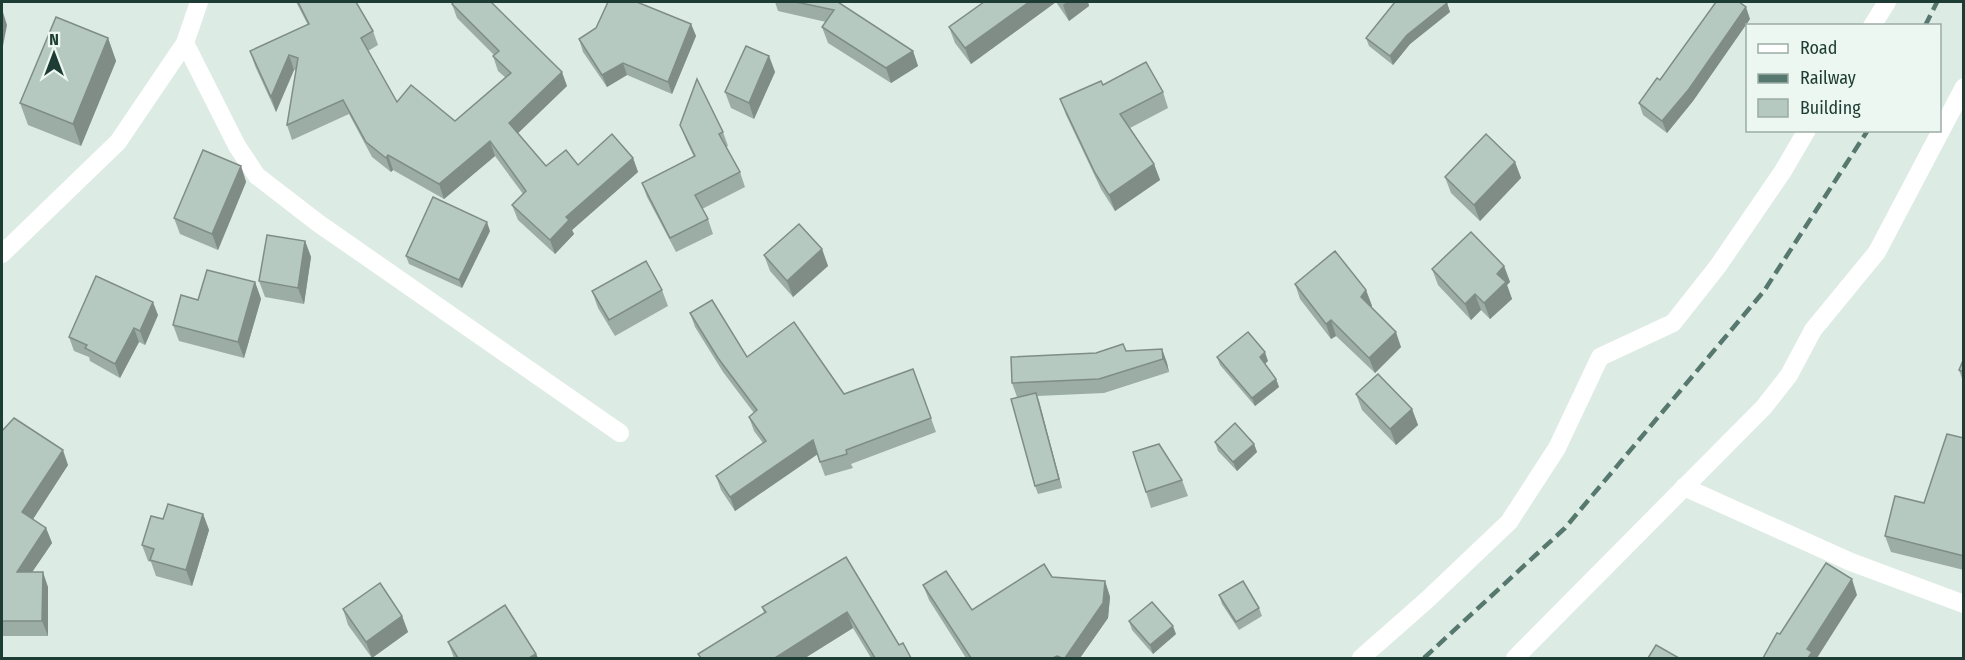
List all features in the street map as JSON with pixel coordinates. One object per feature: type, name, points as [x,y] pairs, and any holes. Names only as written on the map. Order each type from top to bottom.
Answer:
[{"type":"street","points":[[2,254],[118,142],[185,43],[199,2]]},
{"type":"street","points":[[1873,24],[1887,2]]},
{"type":"street","points":[[185,43],[237,146],[256,176],[318,223],[620,433]]},
{"type":"street","points":[[1941,131],[1964,87]]},
{"type":"street","points":[[1360,658],[1428,599],[1509,522],[1557,448],[1600,357],[1673,323],[1718,266],[1807,132]]},
{"type":"street","points":[[1515,658],[1764,407],[1789,375],[1814,330],[1877,252],[1940,132]]},
{"type":"street","points":[[1684,487],[1851,562],[1964,603]]},
{"type":"building","points":[[298,2],[356,2],[373,31],[361,38],[397,102],[411,85],[455,121],[511,73],[493,56],[499,51],[452,4],[454,2],[491,2],[562,72],[509,123],[546,166],[566,150],[578,165],[612,134],[633,158],[566,217],[569,220],[550,240],[512,205],[526,191],[490,141],[439,184],[388,155],[386,158],[366,142],[343,100],[287,125],[298,58],[289,55],[271,97],[250,51],[309,24]]},
{"type":"building","points":[[608,2],[637,2],[691,24],[668,82],[623,63],[602,75],[579,39],[596,28]]},
{"type":"building","points":[[796,2],[838,2],[913,51],[886,68],[822,27],[834,10]]},
{"type":"building","points":[[984,2],[1029,2],[965,48],[949,27]]},
{"type":"building","points":[[1395,2],[1447,3],[1407,35],[1390,56],[1366,38]]},
{"type":"building","points":[[1716,2],[1739,2],[1746,7],[1689,89],[1662,121],[1639,103],[1657,78],[1660,80]]},
{"type":"building","points":[[56,17],[108,38],[73,124],[20,103]]},
{"type":"building","points":[[746,46],[769,56],[749,103],[725,92]]},
{"type":"building","points":[[1146,62],[1163,92],[1120,114],[1154,164],[1109,195],[1095,173],[1060,99],[1101,81],[1103,85]]},
{"type":"building","points":[[697,79],[723,132],[719,134],[740,172],[695,195],[708,219],[670,238],[642,183],[695,156],[680,125]]},
{"type":"building","points":[[1486,134],[1515,162],[1474,205],[1445,177]]},
{"type":"building","points":[[203,150],[241,166],[212,234],[174,218]]},
{"type":"building","points":[[433,197],[487,222],[459,280],[406,256]]},
{"type":"building","points":[[799,224],[822,249],[787,281],[764,255]]},
{"type":"building","points":[[1471,232],[1504,266],[1497,274],[1506,282],[1484,303],[1475,294],[1465,304],[1432,269]]},
{"type":"building","points":[[267,235],[305,241],[298,288],[259,281]]},
{"type":"building","points":[[1335,251],[1366,290],[1361,297],[1396,332],[1369,358],[1331,320],[1326,324],[1295,284]]},
{"type":"building","points":[[646,261],[662,290],[609,320],[592,291]]},
{"type":"building","points":[[207,270],[255,282],[238,342],[173,325],[181,295],[198,300]]},
{"type":"building","points":[[96,276],[153,302],[140,331],[134,328],[115,364],[85,348],[87,345],[69,337]]},
{"type":"building","points":[[712,300],[747,357],[794,322],[844,394],[913,369],[931,418],[846,450],[847,454],[820,462],[813,440],[730,497],[716,476],[766,441],[749,417],[757,410],[718,358],[690,313]]},
{"type":"building","points":[[1248,332],[1265,352],[1260,357],[1276,379],[1252,398],[1217,357]]},
{"type":"building","points":[[1123,344],[1126,351],[1162,349],[1163,359],[1099,379],[1012,383],[1011,357],[1096,353]]},
{"type":"building","points":[[1964,358],[1964,372],[1959,370]]},
{"type":"building","points":[[1378,374],[1412,409],[1390,429],[1356,394]]},
{"type":"building","points":[[1036,393],[1059,479],[1035,486],[1011,399]]},
{"type":"building","points":[[14,418],[63,450],[22,512],[46,528],[17,572],[43,572],[42,621],[2,621],[2,431]]},
{"type":"building","points":[[1235,423],[1254,444],[1233,462],[1215,442]]},
{"type":"building","points":[[1947,434],[1964,438],[1964,556],[1885,536],[1895,496],[1924,503]]},
{"type":"building","points":[[1159,444],[1182,480],[1146,492],[1133,452]]},
{"type":"building","points":[[168,504],[203,514],[186,570],[150,560],[154,549],[142,545],[151,516],[163,519]]},
{"type":"building","points":[[846,557],[899,645],[903,643],[911,658],[875,658],[847,612],[775,658],[701,658],[698,654],[766,612],[762,607]]},
{"type":"building","points":[[1826,563],[1852,579],[1807,649],[1812,652],[1808,658],[1763,658],[1777,633],[1780,634]]},
{"type":"building","points":[[1044,564],[1052,577],[1105,581],[1103,603],[1065,658],[1057,656],[1053,658],[971,658],[923,585],[946,571],[972,610]]},
{"type":"building","points":[[1243,581],[1259,608],[1236,622],[1219,595]]},
{"type":"building","points":[[380,583],[402,616],[366,642],[343,609]]},
{"type":"building","points":[[1152,602],[1173,626],[1150,645],[1129,621]]},
{"type":"building","points":[[505,605],[536,654],[529,658],[458,658],[448,642]]},
{"type":"building","points":[[1656,645],[1679,658],[1648,658]]},
{"type":"railway","points":[[1926,24],[1937,2]]},
{"type":"railway","points":[[1424,658],[1565,528],[1764,291],[1867,132]]}]
